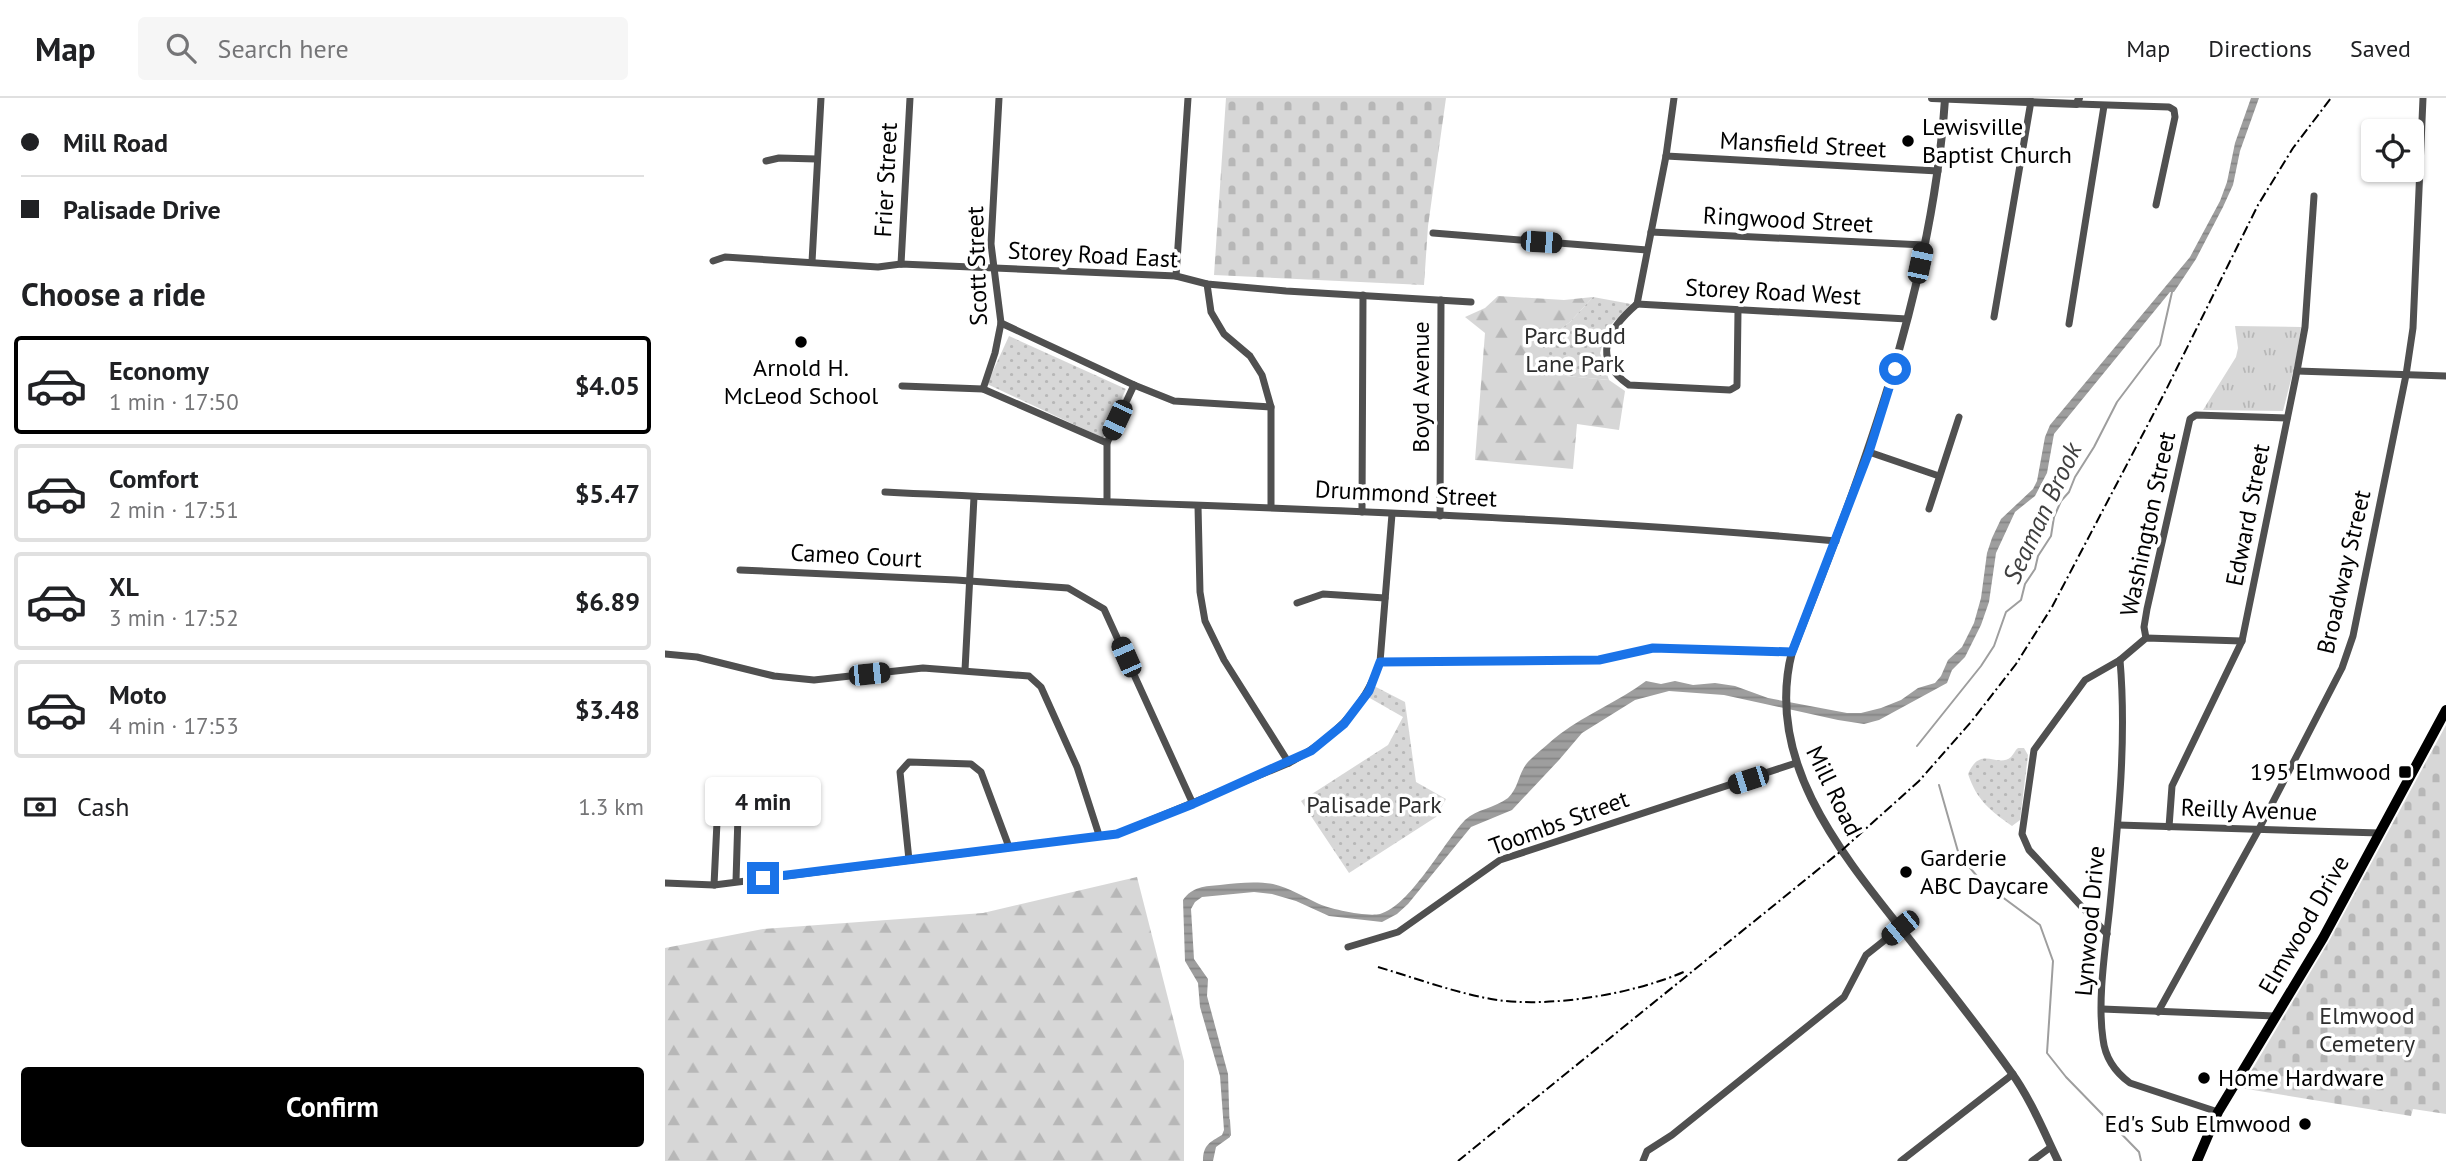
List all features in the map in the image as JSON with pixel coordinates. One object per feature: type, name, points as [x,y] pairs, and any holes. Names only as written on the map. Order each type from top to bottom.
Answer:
[{"type":"main road","name":"Elmwood Drive","points":[[2197,1161],[2218,1112],[2323,938],[2446,710]]},
{"type":"street","points":[[811,262],[821,98]]},
{"type":"street","name":"Frier Street","points":[[901,264],[910,98]]},
{"type":"street","name":"Scott Street","points":[[983,389],[995,354],[1001,323],[991,244],[999,98]]},
{"type":"street","points":[[1176,276],[1188,98]]},
{"type":"street","points":[[1674,98],[1666,156],[1637,304],[1620,318],[1610,332],[1607,348],[1609,363],[1618,377],[1629,385],[1730,390],[1737,386],[1738,311]]},
{"type":"street","points":[[1932,98],[2078,101],[2104,106],[2169,107],[2174,110],[2175,117],[2156,205]]},
{"type":"street","name":"Broadway Street","points":[[2158,1012],[2259,829],[2342,668],[2353,636],[2406,375],[2413,328],[2423,98]]},
{"type":"street","name":"Mill Road","points":[[1945,99],[1938,171],[1924,245],[1891,383],[1869,452],[1792,652],[1786,682],[1786,720],[1796,763],[1837,845],[2013,1074],[2058,1161]]},
{"type":"street","points":[[1994,317],[2031,102]]},
{"type":"street","points":[[2069,324],[2104,106]]},
{"type":"street","name":"Mansfield Street","points":[[1666,156],[1938,171]]},
{"type":"street","points":[[767,162],[779,158],[817,159]]},
{"type":"street","name":"Edward Street","points":[[2169,827],[2172,786],[2242,640],[2305,327],[2314,196]]},
{"type":"street","name":"Ringwood Street","points":[[1651,232],[1924,245]]},
{"type":"street","points":[[1433,233],[1647,250]]},
{"type":"street","name":"Storey Road East","points":[[713,261],[725,257],[878,267],[901,264],[1176,276],[1207,284],[1471,302]]},
{"type":"street","points":[[1207,284],[1211,313],[1224,334],[1250,356],[1262,375],[1271,407],[1271,507]]},
{"type":"street","points":[[1362,512],[1363,295]]},
{"type":"street","name":"Boyd Avenue","points":[[1440,516],[1441,300]]},
{"type":"street","name":"Storey Road West","points":[[1637,304],[1907,319]]},
{"type":"street","points":[[1001,323],[1134,386],[1174,401],[1271,407]]},
{"type":"street","points":[[2297,371],[2446,376]]},
{"type":"street","points":[[902,386],[983,389],[1107,443]]},
{"type":"street","points":[[1107,502],[1107,443],[1134,386]]},
{"type":"street","name":"Washington Street","points":[[2146,638],[2144,627],[2147,609],[2190,419],[2196,415],[2287,418]]},
{"type":"street","points":[[1929,509],[1959,417]]},
{"type":"street","points":[[1869,452],[1939,476]]},
{"type":"street","name":"Drummond Street","points":[[885,492],[1659,526],[1836,541]]},
{"type":"street","points":[[965,670],[974,497]]},
{"type":"street","points":[[1198,506],[1200,592],[1205,621],[1224,660],[1289,763]]},
{"type":"street","points":[[665,883],[714,885],[1117,834],[1289,763],[1311,751],[1344,724],[1369,691],[1380,662],[1392,514]]},
{"type":"street","name":"Cameo Court","points":[[740,570],[1068,588],[1104,609],[1193,804]]},
{"type":"street","points":[[1297,603],[1322,594],[1385,598]]},
{"type":"street","points":[[2107,934],[2029,850],[2022,834],[2034,750],[2085,680],[2120,660],[2146,638],[2242,640]]},
{"type":"street","points":[[1380,662],[1599,660],[1653,648],[1792,652]]},
{"type":"street","points":[[665,654],[697,657],[774,676],[814,680],[923,668],[1029,676],[1041,687],[1077,767],[1099,835]]},
{"type":"street","name":"Lynwood Drive","points":[[2120,660],[2123,696],[2118,825],[2107,934],[2102,1009],[2103,1040],[2109,1061],[2120,1076],[2130,1083],[2218,1112]]},
{"type":"street","points":[[909,860],[900,772],[909,762],[971,764],[981,772],[1009,847]]},
{"type":"street","name":"Toombs Street","points":[[1348,947],[1398,932],[1500,860],[1796,763]]},
{"type":"street","points":[[714,885],[717,822],[725,811],[738,816],[736,881]]},
{"type":"street","name":"Reilly Avenue","points":[[2118,825],[2380,833]]},
{"type":"street","points":[[1643,1161],[1647,1151],[1672,1135],[1844,997],[1866,955],[1900,928]]},
{"type":"street","points":[[2102,1009],[2276,1016]]},
{"type":"street","points":[[1901,1161],[2013,1074]]},
{"type":"street","points":[[2032,1161],[2051,1147]]},
{"type":"green space","points":[[1226,98],[1446,98],[1428,226],[1424,285],[1214,275]]},
{"type":"green space","points":[[1498,296],[1564,300],[1593,297],[1570,322],[1542,343],[1556,375],[1609,380],[1625,391],[1619,430],[1577,424],[1573,469],[1475,460],[1485,333],[1465,317],[1485,308]]},
{"type":"green space","name":"Parc Budd Lane Park","points":[[1593,297],[1631,304],[1607,329],[1600,353],[1609,380],[1556,375],[1545,362],[1542,343],[1570,322]]},
{"type":"green space","points":[[2235,326],[2301,327],[2283,411],[2203,410],[2236,357],[2238,348]]},
{"type":"green space","points":[[1009,336],[1126,389],[1103,438],[987,384]]},
{"type":"green space","name":"Palisade Park","points":[[1374,686],[1405,702],[1416,782],[1446,799],[1436,817],[1349,873],[1301,801],[1388,745],[1403,717],[1368,697]]},
{"type":"green space","name":"Elmwood Cemetery","points":[[2446,725],[2446,1114],[2413,1109],[2411,1116],[2241,1088],[2329,941]]},
{"type":"green space","points":[[2018,748],[2024,748],[2028,755],[2020,820],[2012,826],[1985,804],[1968,774],[1978,760],[2006,760]]},
{"type":"green space","points":[[1137,877],[1184,1061],[1184,1161],[665,1161],[665,948],[763,929],[983,913]]},
{"type":"shaded area","points":[[2251,98],[2259,98],[2240,151],[2233,185],[2196,259],[2174,292],[2170,292],[2054,434],[2047,473],[2035,496],[2015,512],[1996,553],[1989,602],[1981,625],[1965,657],[1952,670],[1947,683],[1879,720],[1864,724],[1724,695],[1669,691],[1635,700],[1582,733],[1512,810],[1471,827],[1408,904],[1382,922],[1329,916],[1296,901],[1272,894],[1254,892],[1202,897],[1191,909],[1194,959],[1208,979],[1207,996],[1228,1074],[1230,1137],[1216,1147],[1213,1161],[1203,1161],[1206,1148],[1222,1135],[1224,1130],[1220,1076],[1200,1007],[1198,983],[1185,961],[1183,900],[1199,888],[1266,883],[1285,888],[1330,908],[1374,915],[1391,909],[1415,887],[1465,820],[1512,794],[1527,762],[1570,727],[1646,681],[1661,684],[1675,681],[1693,685],[1715,683],[1735,686],[1768,698],[1847,713],[1881,708],[1901,700],[1918,688],[1935,683],[1948,660],[1962,647],[1974,623],[1992,538],[2001,519],[2033,489],[2050,425],[2190,257],[2220,201],[2235,143]]},
{"type":"waterway","name":"Seaman Brook","points":[[1917,746],[1981,666],[1994,646],[2006,612],[2021,600],[2038,556],[2051,536],[2054,517],[2061,501],[2069,492],[2117,402],[2160,345],[2172,292]]},
{"type":"waterway","name":"Seaman Brook","points":[[1939,785],[1959,855],[1982,882],[2040,925],[2053,961],[2047,1053],[2066,1077],[2139,1152],[2141,1161]]},
{"type":"waterway","points":[[1229,1120],[1230,1135]]},
{"type":"railway","points":[[1458,1161],[1841,851],[1919,781],[1971,722],[2016,664],[2052,607],[2165,392],[2258,205],[2293,148],[2331,98]]},
{"type":"railway","points":[[1378,967],[1448,989],[1514,1002],[1564,1001],[1616,993],[1686,971]]},
{"type":"place","name":"Lewisville Baptist Church","points":[[1908,141]]},
{"type":"place","name":"Arnold H. McLeod School","points":[[801,342]]},
{"type":"place","name":"195 Elmwood","points":[[2405,772]]},
{"type":"place","name":"Garderie ABC Daycare","points":[[1906,872]]},
{"type":"place","name":"Home Hardware","points":[[2204,1078]]},
{"type":"place","name":"Ed's Sub Elmwood","points":[[2305,1124]]},
{"type":"route","points":[[763,878],[1117,834],[1289,763],[1311,751],[1344,724],[1369,691],[1380,662],[1599,660],[1653,648],[1792,652],[1869,452],[1895,369]]}]
